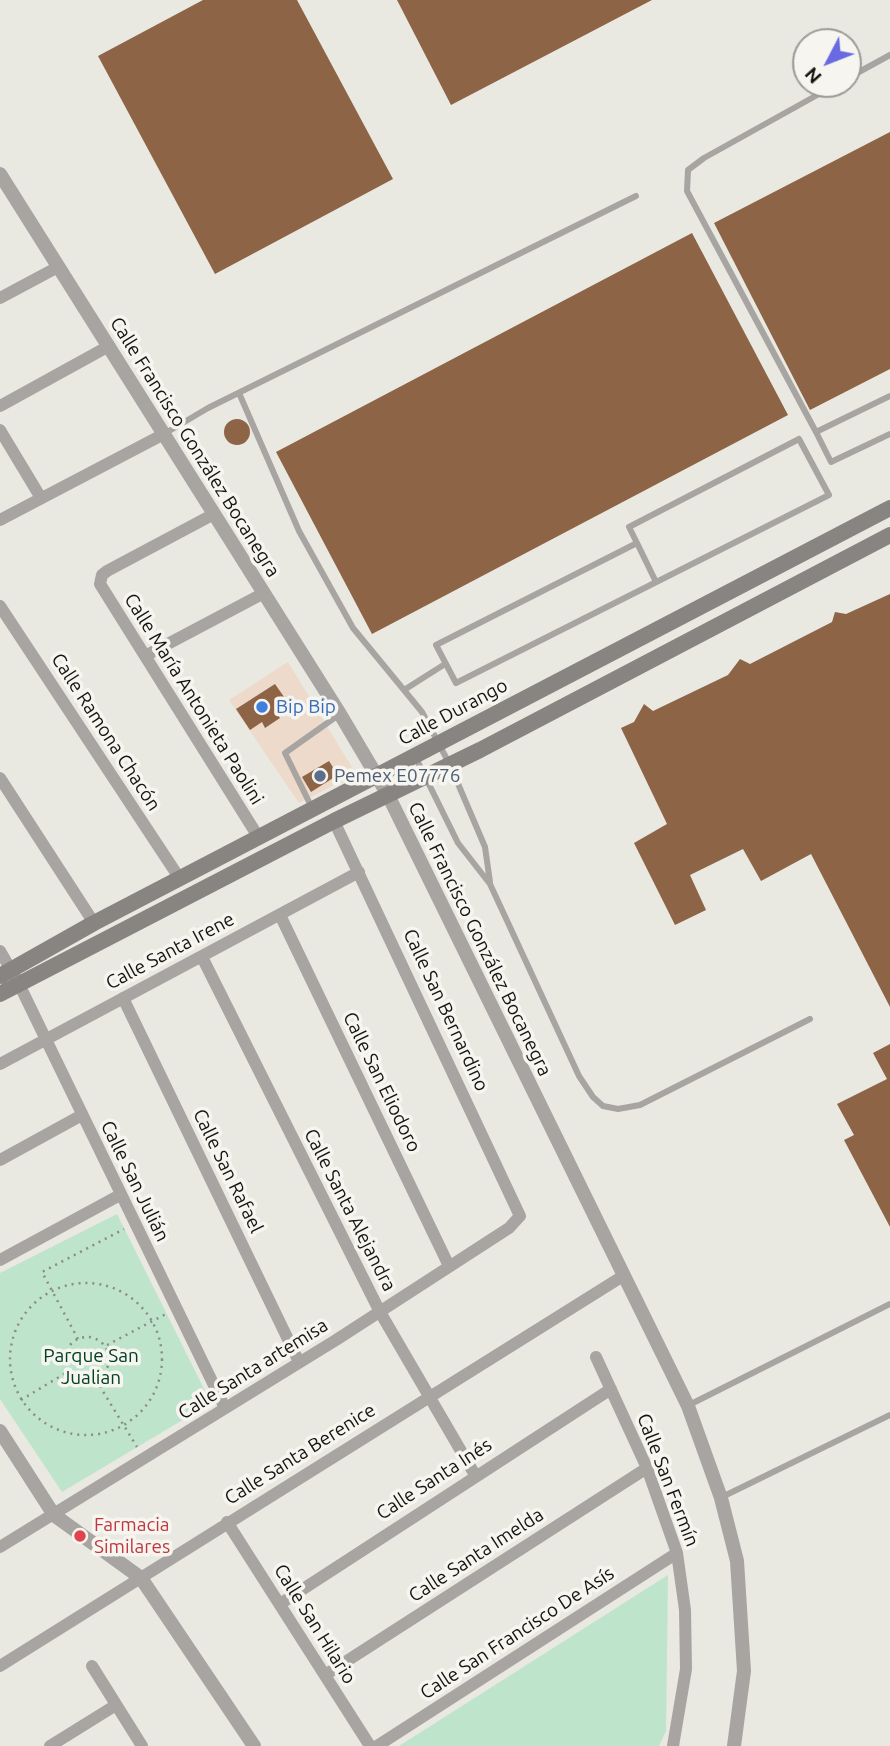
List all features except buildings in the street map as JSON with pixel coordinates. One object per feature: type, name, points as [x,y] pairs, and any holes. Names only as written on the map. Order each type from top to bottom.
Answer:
[{"type":"main road","name":"Calle Durango","points":[[0,994],[10,976],[94,923],[890,508]]},
{"type":"main road","name":"Calle Durango","points":[[10,976],[450,765],[890,535]]},
{"type":"street","name":"Calle Francisco González Bocanegra","points":[[0,174],[388,794],[688,1406],[721,1498],[737,1561],[744,1671],[734,1746]]},
{"type":"street","points":[[0,298],[58,267]]},
{"type":"street","points":[[0,406],[109,346]]},
{"type":"street","points":[[0,430],[41,498]]},
{"type":"street","points":[[0,520],[164,434]]},
{"type":"street","name":"Calle María Antonieta Paolini","points":[[214,514],[107,571],[100,579],[103,589],[259,838]]},
{"type":"street","points":[[145,656],[264,593]]},
{"type":"street","name":"Calle Ramona Chacón","points":[[0,606],[180,879]]},
{"type":"street","points":[[0,778],[94,923]]},
{"type":"street","name":"Calle San Bernardino","points":[[334,821],[520,1216]]},
{"type":"street","name":"Calle Santa Irene","points":[[0,1064],[359,872]]},
{"type":"street","name":"Calle San Eliodoro","points":[[279,915],[449,1266]]},
{"type":"street","name":"Calle San Julián","points":[[0,951],[225,1408]]},
{"type":"street","name":"Calle Santa Alejandra","points":[[202,957],[380,1312],[427,1397],[475,1475]]},
{"type":"street","name":"Calle San Rafael","points":[[123,998],[299,1362]]},
{"type":"street","points":[[0,1160],[82,1115]]},
{"type":"street","points":[[0,1260],[120,1195]]},
{"type":"street","name":"Calle Santa artemisa","points":[[0,1547],[380,1312],[509,1228],[520,1216]]},
{"type":"street","name":"Calle Santa Berenice","points":[[0,1666],[623,1276]]},
{"type":"street","name":"Calle San Fermín","points":[[596,1357],[647,1468],[677,1553],[685,1610],[686,1669],[673,1746]]},
{"type":"street","name":"Calle Santa Inés","points":[[280,1604],[611,1389]]},
{"type":"street","points":[[0,1431],[54,1515],[141,1578],[254,1746]]},
{"type":"street","name":"Calle Santa Imelda","points":[[325,1675],[647,1468]]},
{"type":"street","name":"Calle San Hilario","points":[[227,1522],[370,1746]]},
{"type":"street","name":"Calle San Francisco De Asís","points":[[377,1746],[677,1553]]},
{"type":"street","points":[[92,1666],[142,1746]]},
{"type":"street","points":[[50,1746],[116,1705]]},
{"type":"lane","points":[[862,70],[890,55]]},
{"type":"lane","points":[[812,98],[704,158],[688,170],[687,191],[831,462],[890,434]]},
{"type":"lane","points":[[164,434],[239,393],[636,195]]},
{"type":"lane","points":[[239,393],[317,562],[353,628],[422,712],[450,765],[485,847],[490,884]]},
{"type":"lane","points":[[816,432],[890,396]]},
{"type":"lane","points":[[637,543],[436,645],[456,683],[829,495],[799,439],[629,527],[637,543],[656,582]]},
{"type":"lane","points":[[404,690],[446,664]]},
{"type":"lane","points":[[313,809],[285,753],[340,714]]},
{"type":"lane","points":[[415,756],[458,844],[490,884],[579,1076],[593,1097],[603,1106],[618,1109],[640,1105],[810,1019]]},
{"type":"lane","points":[[688,1406],[890,1304]]},
{"type":"lane","points":[[721,1498],[890,1415]]},
{"type":"path","points":[[78,1339],[42,1272],[126,1228]]},
{"type":"path","points":[[89,1283],[108,1286],[125,1294],[152,1321],[162,1354],[160,1380],[149,1403],[124,1426],[102,1434],[79,1436],[47,1424],[21,1400],[10,1370],[12,1338],[27,1310],[52,1290],[89,1283]]},
{"type":"path","points":[[106,1346],[175,1310]]},
{"type":"path","points":[[93,1337],[106,1346],[109,1365],[96,1380],[84,1381],[69,1371],[65,1356],[72,1343],[78,1339],[93,1337]]},
{"type":"path","points":[[21,1400],[69,1371]]},
{"type":"path","points":[[96,1380],[144,1460]]},
{"type":"shaded area","points":[[288,662],[356,774],[299,803],[229,700]]},
{"type":"green space","name":"Parque San Jualian","points":[[117,1214],[211,1403],[62,1492],[0,1399],[0,1273]]},
{"type":"green space","points":[[668,1575],[666,1731],[659,1746],[399,1746]]},
{"type":"place","name":"Bip Bip","points":[[262,707]]},
{"type":"place","name":"Pemex E07776","points":[[320,776]]},
{"type":"place","name":"Farmacia Similares","points":[[80,1536]]}]
